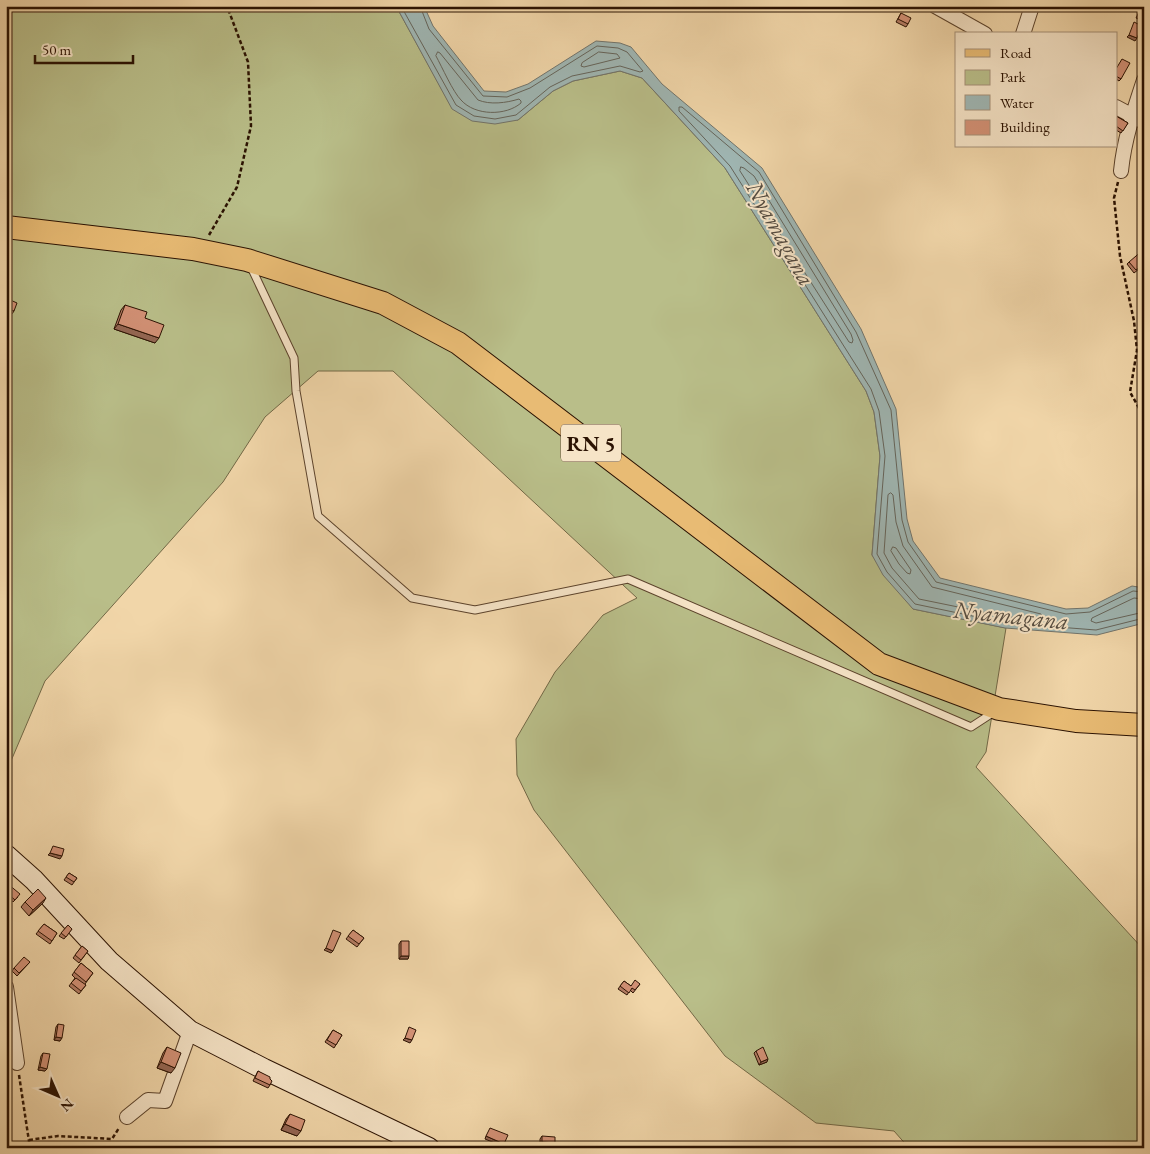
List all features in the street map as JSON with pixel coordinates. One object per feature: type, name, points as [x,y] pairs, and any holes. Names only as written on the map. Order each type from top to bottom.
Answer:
[{"type":"main road","name":"RN 5","points":[[6,227],[193,249],[247,260],[383,303],[458,343],[879,664],[999,709],[1076,721],[1144,725]]},
{"type":"street","points":[[935,6],[980,32]]},
{"type":"street","points":[[1024,32],[1032,6]]},
{"type":"street","points":[[1121,171],[1123,149],[1138,119],[1144,80]]},
{"type":"street","points":[[1118,107],[1138,119]]},
{"type":"street","points":[[6,856],[34,880],[108,961],[190,1031],[264,1069],[429,1148]]},
{"type":"street","points":[[6,987],[17,1063]]},
{"type":"street","points":[[126,1117],[148,1100],[165,1101],[190,1031]]},
{"type":"lane","points":[[247,260],[294,358],[296,391],[318,516],[412,598],[475,610],[628,580],[971,727],[999,709]]},
{"type":"path","points":[[193,249],[207,238],[237,187],[251,126],[248,62],[227,6]]},
{"type":"path","points":[[1121,171],[1114,198],[1120,256],[1134,321],[1137,350],[1130,392],[1144,416]]},
{"type":"path","points":[[17,1063],[30,1148]]},
{"type":"path","points":[[29,1140],[58,1136],[112,1139],[126,1117]]},
{"type":"green space","points":[[6,6],[396,6],[452,108],[518,120],[553,91],[573,81],[620,71],[642,78],[725,168],[866,391],[874,412],[880,456],[872,555],[913,609],[1006,628],[986,752],[976,767],[1144,950],[1144,1148],[909,1148],[894,1131],[816,1123],[725,1056],[534,810],[517,775],[516,739],[555,672],[603,615],[637,598],[393,371],[318,371],[265,417],[223,482],[45,681],[8,768],[6,766]]},
{"type":"water","name":"Nyamagana","points":[[396,6],[424,6],[433,26],[484,91],[506,92],[528,84],[596,41],[620,43],[631,47],[662,84],[762,168],[861,329],[896,409],[907,519],[913,541],[940,578],[1066,609],[1088,608],[1132,586],[1144,588],[1144,623],[1097,635],[1005,628],[913,609],[883,575],[872,555],[880,456],[874,412],[866,391],[725,168],[642,78],[620,71],[573,81],[553,91],[518,120],[495,124],[472,121],[452,109]]},
{"type":"building","points":[[1142,6],[1144,6],[1144,18],[1138,15]]},
{"type":"building","points":[[901,13],[911,18],[908,24],[898,19]]},
{"type":"building","points":[[1134,22],[1142,26],[1137,38],[1129,35]]},
{"type":"building","points":[[1122,59],[1130,63],[1121,79],[1118,77],[1118,66]]},
{"type":"building","points":[[1118,117],[1128,123],[1123,131],[1118,127]]},
{"type":"building","points":[[1143,250],[1144,264],[1136,270],[1129,262]]},
{"type":"building","points":[[6,298],[17,303],[14,311],[6,308]]},
{"type":"building","points":[[125,305],[147,312],[145,318],[164,325],[159,338],[118,324]]},
{"type":"building","points":[[53,846],[64,849],[62,856],[50,853]]},
{"type":"building","points":[[69,873],[77,878],[74,882],[66,877]]},
{"type":"building","points":[[8,884],[20,894],[15,900],[6,892]]},
{"type":"building","points":[[38,889],[46,898],[33,910],[25,902]]},
{"type":"building","points":[[44,924],[57,933],[52,941],[38,931]]},
{"type":"building","points":[[68,925],[72,929],[66,937],[61,933]]},
{"type":"building","points":[[333,930],[341,933],[333,951],[326,948]]},
{"type":"building","points":[[353,930],[364,938],[359,944],[348,936]]},
{"type":"building","points":[[401,941],[409,941],[409,956],[401,956]]},
{"type":"building","points":[[82,946],[88,951],[81,960],[75,955]]},
{"type":"building","points":[[24,957],[30,962],[19,973],[14,968]]},
{"type":"building","points":[[81,963],[93,973],[86,982],[74,972]]},
{"type":"building","points":[[76,978],[86,985],[81,991],[71,983]]},
{"type":"building","points":[[635,980],[640,984],[635,990],[632,988],[629,993],[620,986],[624,981],[631,986]]},
{"type":"building","points":[[58,1024],[64,1025],[62,1038],[56,1037]]},
{"type":"building","points":[[409,1027],[416,1030],[412,1040],[405,1038]]},
{"type":"building","points":[[333,1030],[342,1035],[336,1045],[327,1040]]},
{"type":"building","points":[[167,1047],[181,1053],[175,1068],[161,1062]]},
{"type":"building","points":[[763,1047],[768,1059],[761,1062],[756,1051]]},
{"type":"building","points":[[43,1053],[50,1054],[47,1069],[40,1067]]},
{"type":"building","points":[[258,1071],[270,1077],[272,1081],[270,1085],[255,1078]]},
{"type":"building","points":[[290,1114],[305,1120],[301,1131],[285,1124]]},
{"type":"building","points":[[490,1128],[508,1135],[504,1144],[486,1136]]},
{"type":"building","points":[[542,1136],[555,1137],[555,1143],[542,1142]]},
{"type":"building","points":[[543,1144],[547,1145],[547,1148],[542,1148]]}]
